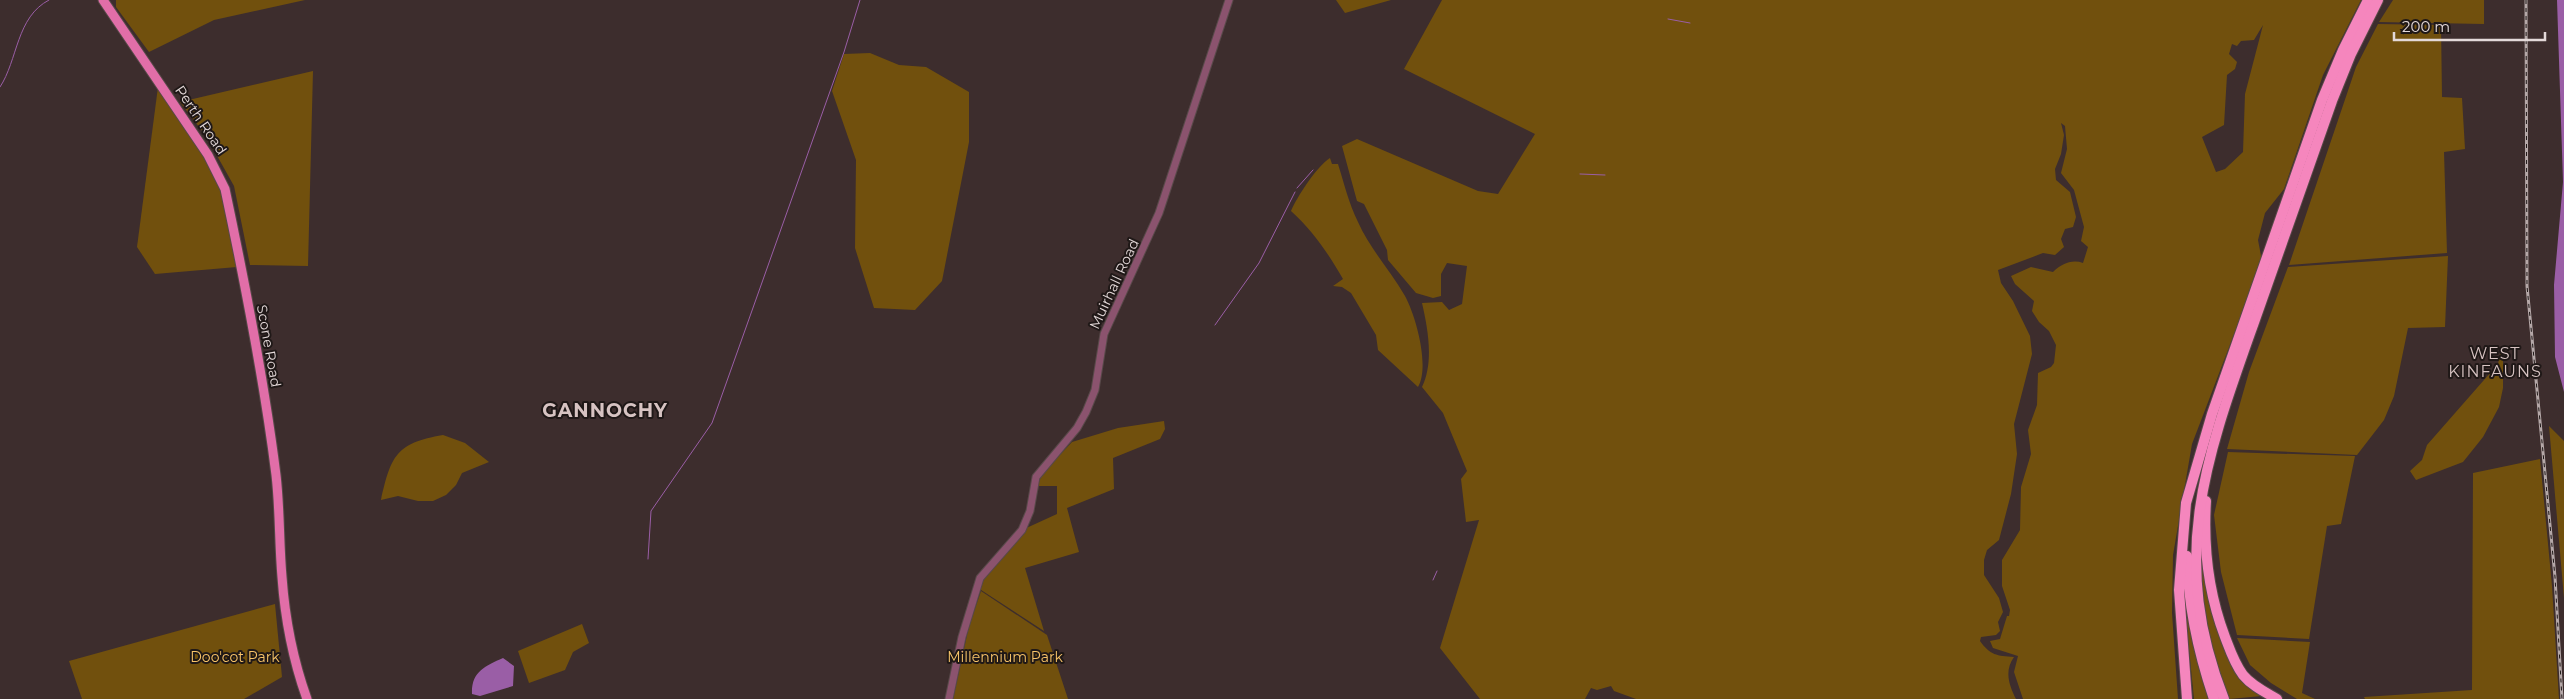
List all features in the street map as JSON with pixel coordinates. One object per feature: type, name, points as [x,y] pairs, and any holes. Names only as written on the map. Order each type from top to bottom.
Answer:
[{"type":"highway","points":[[2187,699],[2179,590],[2186,503],[2202,449],[2322,100],[2368,0]]},
{"type":"highway","points":[[2224,699],[2211,664],[2202,623],[2195,553],[2202,488],[2217,431],[2332,101],[2351,54],[2378,0]]},
{"type":"highway","points":[[2217,431],[2208,483],[2205,528],[2205,552],[2210,587],[2221,627],[2237,667],[2251,682],[2277,699]]},
{"type":"highway","points":[[2202,449],[2188,522],[2188,590],[2194,630],[2214,699]]},
{"type":"main road","name":"Perth Road","points":[[103,0],[218,171],[225,189],[241,270]]},
{"type":"main road","name":"Scone Road","points":[[241,270],[270,427],[285,609],[295,661],[307,699]]},
{"type":"street","name":"Muirhall Road","points":[[949,699],[962,637],[980,578],[1022,530],[1030,511],[1036,476],[1076,428],[1086,412],[1094,390],[1104,334],[1150,237],[1174,172],[1229,0]]},
{"type":"green space","points":[[116,0],[305,0],[214,20],[149,52],[116,7]]},
{"type":"green space","points":[[1336,0],[1391,0],[1345,13]]},
{"type":"green space","points":[[1442,0],[2361,0],[2323,75],[2284,189],[2265,213],[2258,240],[2262,261],[2192,444],[2173,555],[2172,613],[2178,699],[2023,699],[2014,672],[2018,656],[1993,648],[1990,641],[2000,639],[2007,616],[2009,616],[2010,610],[2002,586],[2002,560],[2020,530],[2021,487],[2031,454],[2028,430],[2037,405],[2038,373],[2051,367],[2054,363],[2056,345],[2049,331],[2039,322],[2032,311],[2034,301],[2015,284],[2011,276],[2031,267],[2053,272],[2067,263],[2083,263],[2088,247],[2081,241],[2084,227],[2074,190],[2061,173],[2067,149],[2065,126],[2061,123],[2064,135],[2061,154],[2055,169],[2056,180],[2070,192],[2076,217],[2073,227],[2065,229],[2061,239],[2064,247],[2055,255],[2043,253],[1998,270],[2001,283],[2013,301],[2030,336],[2032,354],[2014,424],[2017,454],[2011,494],[1999,540],[1987,550],[1984,560],[1984,575],[1999,598],[2003,612],[1998,622],[2000,631],[1996,635],[1981,637],[1980,641],[1994,654],[2014,657],[2008,673],[2011,688],[2016,699],[1636,699],[1614,691],[1611,686],[1597,690],[1591,688],[1585,699],[1480,699],[1440,648],[1479,520],[1466,522],[1461,479],[1467,471],[1443,413],[1422,387],[1428,367],[1429,345],[1422,303],[1442,302],[1449,310],[1462,304],[1467,266],[1447,263],[1441,274],[1441,296],[1433,298],[1416,293],[1388,260],[1387,250],[1364,204],[1357,201],[1342,146],[1357,139],[1478,191],[1498,194],[1535,134],[1404,69]],"holes":[[[2263,25],[2245,94],[2243,152],[2225,169],[2216,172],[2202,137],[2224,125],[2227,75],[2235,69],[2237,62],[2229,54],[2232,44],[2237,46],[2241,41],[2254,40]]]},
{"type":"green space","points":[[2393,0],[2484,0],[2484,24],[2379,22]]},
{"type":"green space","points":[[2378,24],[2441,25],[2442,97],[2462,98],[2465,149],[2444,152],[2447,253],[2289,265],[2356,67]]},
{"type":"green space","points":[[870,53],[899,65],[926,67],[969,92],[969,142],[942,281],[915,310],[874,308],[855,248],[856,160],[832,91],[844,54]]},
{"type":"green space","points":[[313,71],[308,266],[250,265],[234,186],[206,136],[180,102]]},
{"type":"green space","points":[[158,87],[217,174],[224,196],[237,267],[155,274],[137,247]]},
{"type":"green space","points":[[1330,158],[1332,164],[1338,164],[1352,208],[1363,232],[1399,286],[1409,305],[1417,328],[1422,355],[1423,367],[1418,387],[1378,350],[1376,335],[1351,293],[1342,287],[1333,286],[1343,279],[1332,260],[1313,234],[1291,211],[1308,182]]},
{"type":"green space","points":[[2448,256],[2445,327],[2408,328],[2394,396],[2384,420],[2357,455],[2227,449],[2249,372],[2288,267]]},
{"type":"green space","points":[[2500,354],[2503,355],[2503,388],[2499,407],[2483,437],[2463,462],[2416,480],[2410,471],[2422,460],[2427,445],[2498,364]]},
{"type":"green space","points":[[1164,421],[1165,429],[1160,439],[1113,458],[1114,489],[1067,508],[1079,552],[1025,568],[1044,631],[978,588],[980,578],[1022,530],[1057,514],[1057,486],[1038,486],[1041,475],[1072,442],[1118,428]]},
{"type":"green space","points":[[2549,426],[2564,441],[2564,598]]},
{"type":"green space","points":[[443,435],[465,443],[489,462],[462,473],[456,485],[446,495],[433,501],[418,501],[398,496],[381,500],[388,472],[398,454],[405,447],[415,442]]},
{"type":"green space","points":[[2228,452],[2355,456],[2341,524],[2327,526],[2309,639],[2237,635],[2221,572],[2214,515]]},
{"type":"green space","points":[[2540,459],[2552,586],[2559,699],[2365,699],[2364,697],[2472,690],[2473,473]]},
{"type":"green space","points":[[2201,528],[2229,652],[2262,696],[2229,699],[2215,659],[2204,615],[2199,570]]},
{"type":"green space","points":[[2184,571],[2193,645],[2209,699],[2194,699],[2185,609]]},
{"type":"green space","name":"Millennium Park","points":[[981,591],[1047,635],[1068,699],[953,699],[969,626]]},
{"type":"green space","name":"Doo'cot Park","points":[[275,604],[282,677],[244,699],[82,699],[69,661]]},
{"type":"green space","points":[[582,624],[589,643],[573,652],[565,670],[529,683],[518,651]]},
{"type":"green space","points":[[2237,638],[2310,642],[2302,693],[2315,699],[2297,699],[2271,683],[2250,665]]},
{"type":"shaded area","points":[[2557,0],[2564,0],[2564,392],[2555,357],[2554,285],[2563,182]]},
{"type":"shaded area","points":[[503,658],[514,666],[513,686],[480,696],[472,694],[474,680],[480,671]]},
{"type":"waterway","points":[[0,87],[30,17],[49,0]]},
{"type":"waterway","points":[[648,559],[651,511],[712,423],[844,52],[860,0]]},
{"type":"waterway","points":[[1668,19],[1690,23]]},
{"type":"waterway","points":[[1297,188],[1313,170]]},
{"type":"waterway","points":[[1580,174],[1605,175]]},
{"type":"waterway","points":[[1215,325],[1259,263],[1295,192]]},
{"type":"waterway","points":[[1433,580],[1437,571]]},
{"type":"railway","points":[[2526,0],[2527,286],[2555,577],[2562,699]]},
{"type":"district","name":"WEST KINFAUNS","points":[[2495,362]]},
{"type":"district","name":"GANNOCHY","points":[[605,410]]}]
